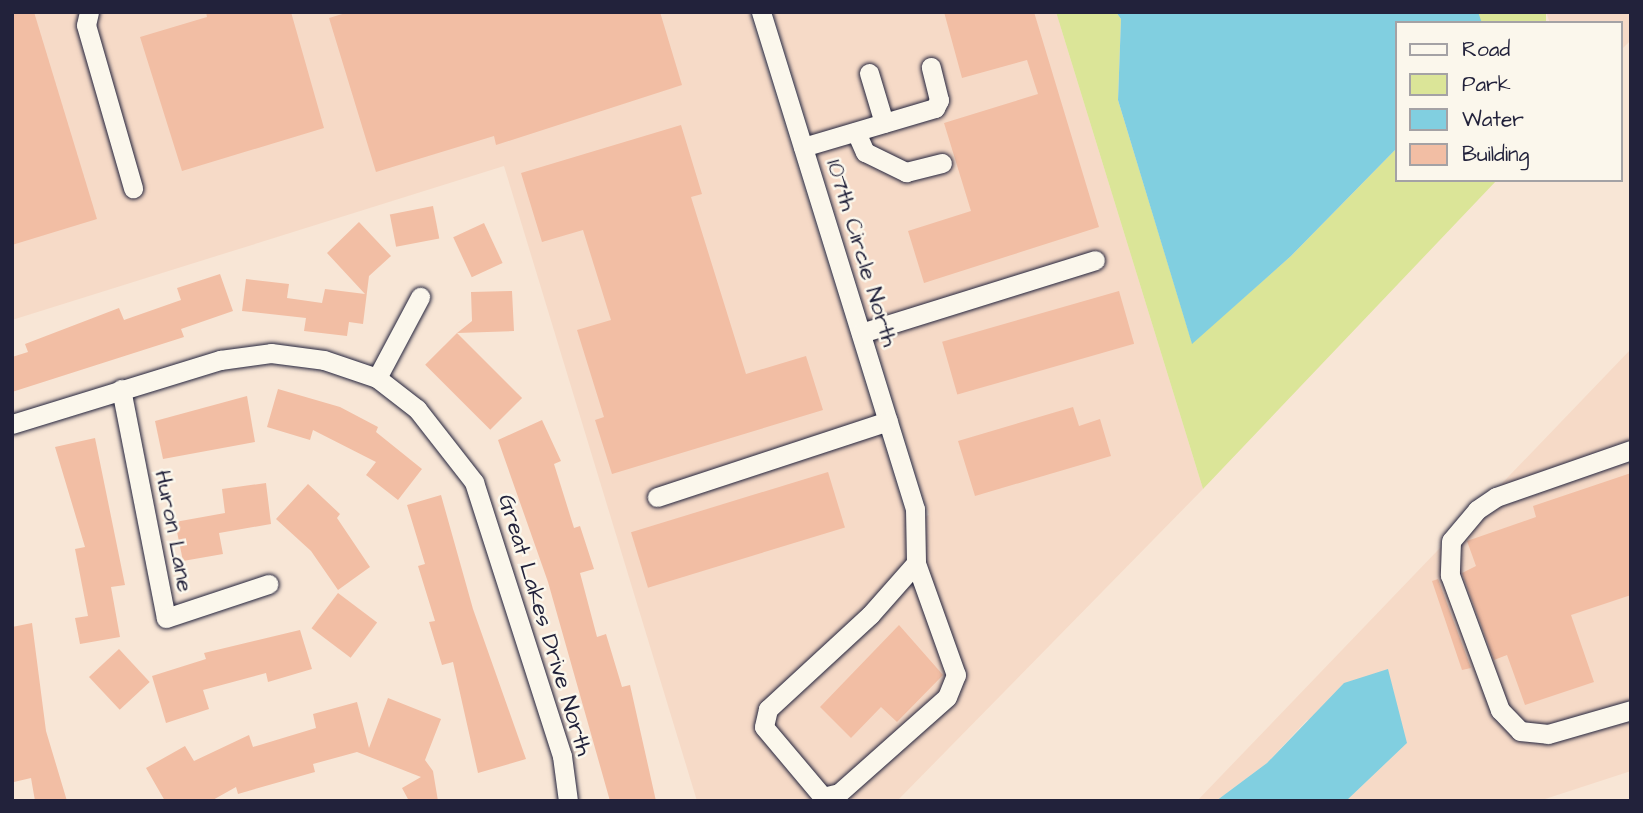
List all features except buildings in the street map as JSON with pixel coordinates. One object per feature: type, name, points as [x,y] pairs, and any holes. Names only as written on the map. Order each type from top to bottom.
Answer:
[{"type":"street","points":[[89,12],[86,26],[133,188]]},
{"type":"street","name":"107th Circle North","points":[[761,12],[915,509],[916,564],[956,675],[947,697],[839,793],[823,797],[764,727],[768,709],[870,615],[916,564]]},
{"type":"street","points":[[803,147],[935,108],[939,100],[931,67]]},
{"type":"street","points":[[869,73],[884,123]]},
{"type":"street","points":[[856,132],[865,152],[906,172],[942,163]]},
{"type":"street","points":[[861,333],[1095,260]]},
{"type":"street","points":[[377,378],[420,297]]},
{"type":"street","name":"Great Lakes Drive North","points":[[12,424],[220,360],[271,353],[324,360],[377,378],[418,409],[474,482],[562,756],[568,801]]},
{"type":"street","name":"Huron Lane","points":[[121,390],[166,618],[268,584]]},
{"type":"street","points":[[657,497],[888,421]]},
{"type":"street","points":[[1631,450],[1496,497],[1477,510],[1451,541],[1450,575],[1500,710],[1520,732],[1548,734],[1631,710]]},
{"type":"shaded area","points":[[12,12],[749,12],[908,522],[929,515],[773,12],[1056,12],[1203,489],[897,801],[697,801],[504,166],[12,320]]},
{"type":"shaded area","points":[[1546,12],[1631,12],[1631,40],[1622,49],[1622,21],[1549,21]]},
{"type":"shaded area","points":[[1631,349],[1631,771],[1539,801],[1346,801],[1407,743],[1307,720],[1267,763],[1216,801],[1197,801]]},
{"type":"green space","points":[[1056,12],[1116,12],[1121,19],[1118,100],[1192,343],[1291,256],[1394,151],[1394,182],[1495,182],[1203,489]]},
{"type":"green space","points":[[1478,12],[1546,12],[1546,21],[1478,21]]},
{"type":"water","points":[[1116,12],[1478,12],[1481,21],[1394,21],[1394,151],[1291,256],[1192,344],[1118,100],[1121,19]]},
{"type":"water","points":[[1388,669],[1407,743],[1346,801],[1216,801],[1267,763],[1344,683]]}]
